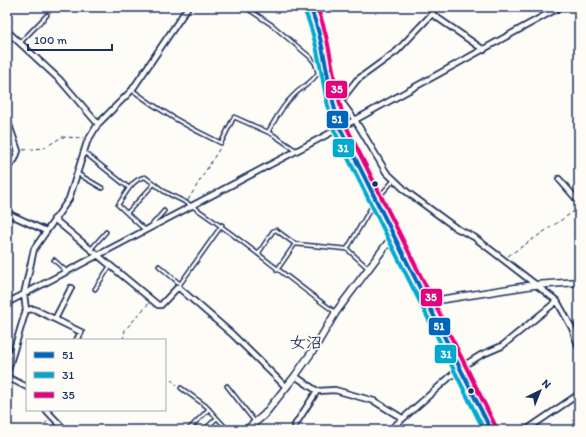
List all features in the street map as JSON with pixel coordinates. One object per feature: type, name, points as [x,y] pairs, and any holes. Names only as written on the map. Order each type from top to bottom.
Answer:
[{"type":"main road","points":[[310,7],[320,31],[334,109],[340,128],[375,201],[491,430]]},
{"type":"street","points":[[7,373],[26,310],[24,294],[34,249],[69,199],[84,152],[98,124],[132,90],[188,7]]},
{"type":"street","points":[[334,109],[357,80],[396,51],[432,14],[434,7]]},
{"type":"street","points":[[7,303],[98,256],[190,205],[355,120],[560,7]]},
{"type":"street","points":[[432,14],[484,50]]},
{"type":"street","points":[[7,31],[60,80],[98,124]]},
{"type":"street","points":[[341,101],[355,120],[386,172],[407,192],[456,228],[474,237],[534,285],[557,301],[569,322],[579,348]]},
{"type":"street","points":[[7,119],[18,151],[15,159],[7,168]]},
{"type":"street","points":[[560,179],[579,202]]},
{"type":"street","points":[[7,213],[46,231]]},
{"type":"street","points":[[54,219],[152,300],[161,305],[179,285],[232,334],[286,388]]},
{"type":"street","points":[[246,430],[264,415],[286,388],[314,349],[336,312],[393,236]]},
{"type":"street","points":[[426,302],[534,285],[579,282]]},
{"type":"street","points":[[55,319],[71,288]]},
{"type":"street","points":[[390,430],[460,368],[481,355],[502,346],[557,301]]},
{"type":"street","points":[[26,310],[34,308],[81,332],[78,339]]},
{"type":"street","points":[[295,376],[317,391],[335,390],[374,401],[402,418]]},
{"type":"street","points":[[7,378],[26,387]]},
{"type":"street","points":[[295,425],[317,391]]},
{"type":"street","points":[[526,430],[579,394]]},
{"type":"street","points":[[47,411],[65,430]]},
{"type":"lane","points":[[245,7],[272,25],[310,57],[315,63],[318,73],[310,84],[294,95],[284,106],[268,132]]},
{"type":"lane","points":[[20,43],[47,15]]},
{"type":"lane","points":[[132,90],[158,109],[190,128],[221,143],[234,118],[268,132],[297,151]]},
{"type":"lane","points":[[84,152],[129,188]]},
{"type":"lane","points":[[78,174],[102,188]]},
{"type":"lane","points":[[164,211],[146,230],[118,205],[129,188],[139,178],[144,177],[222,226],[277,270],[336,312]]},
{"type":"lane","points":[[347,249],[375,201],[394,180]]},
{"type":"lane","points":[[127,213],[154,184]]},
{"type":"lane","points":[[159,266],[179,285],[222,226]]},
{"type":"lane","points":[[258,254],[273,231],[276,230],[296,244],[347,249],[368,268]]},
{"type":"lane","points":[[91,250],[106,232]]},
{"type":"lane","points":[[277,270],[296,244]]},
{"type":"lane","points":[[54,260],[67,272]]},
{"type":"lane","points":[[95,290],[110,266]]},
{"type":"lane","points":[[227,386],[255,422]]},
{"type":"lane","points":[[181,388],[209,409],[228,430]]},
{"type":"lane","points":[[188,430],[209,409]]},
{"type":"lane","points":[[204,430],[217,418]]},
{"type":"path","points":[[18,151],[44,148],[62,137],[81,136],[89,140]]},
{"type":"path","points":[[190,205],[188,199],[221,143]]},
{"type":"path","points":[[502,260],[579,208]]},
{"type":"path","points":[[123,339],[126,330],[152,300]]},
{"type":"path","points":[[166,376],[181,388]]},
{"type":"transit line","name":"51","points":[[310,7],[320,36],[332,98],[340,128],[491,430]]},
{"type":"transit line","name":"35","points":[[317,7],[326,36],[338,96],[346,126],[496,427]]},
{"type":"transit line","name":"31","points":[[304,9],[310,24],[318,54],[334,130],[484,430]]},
{"type":"district","name":"女沼","points":[[306,342]]}]
